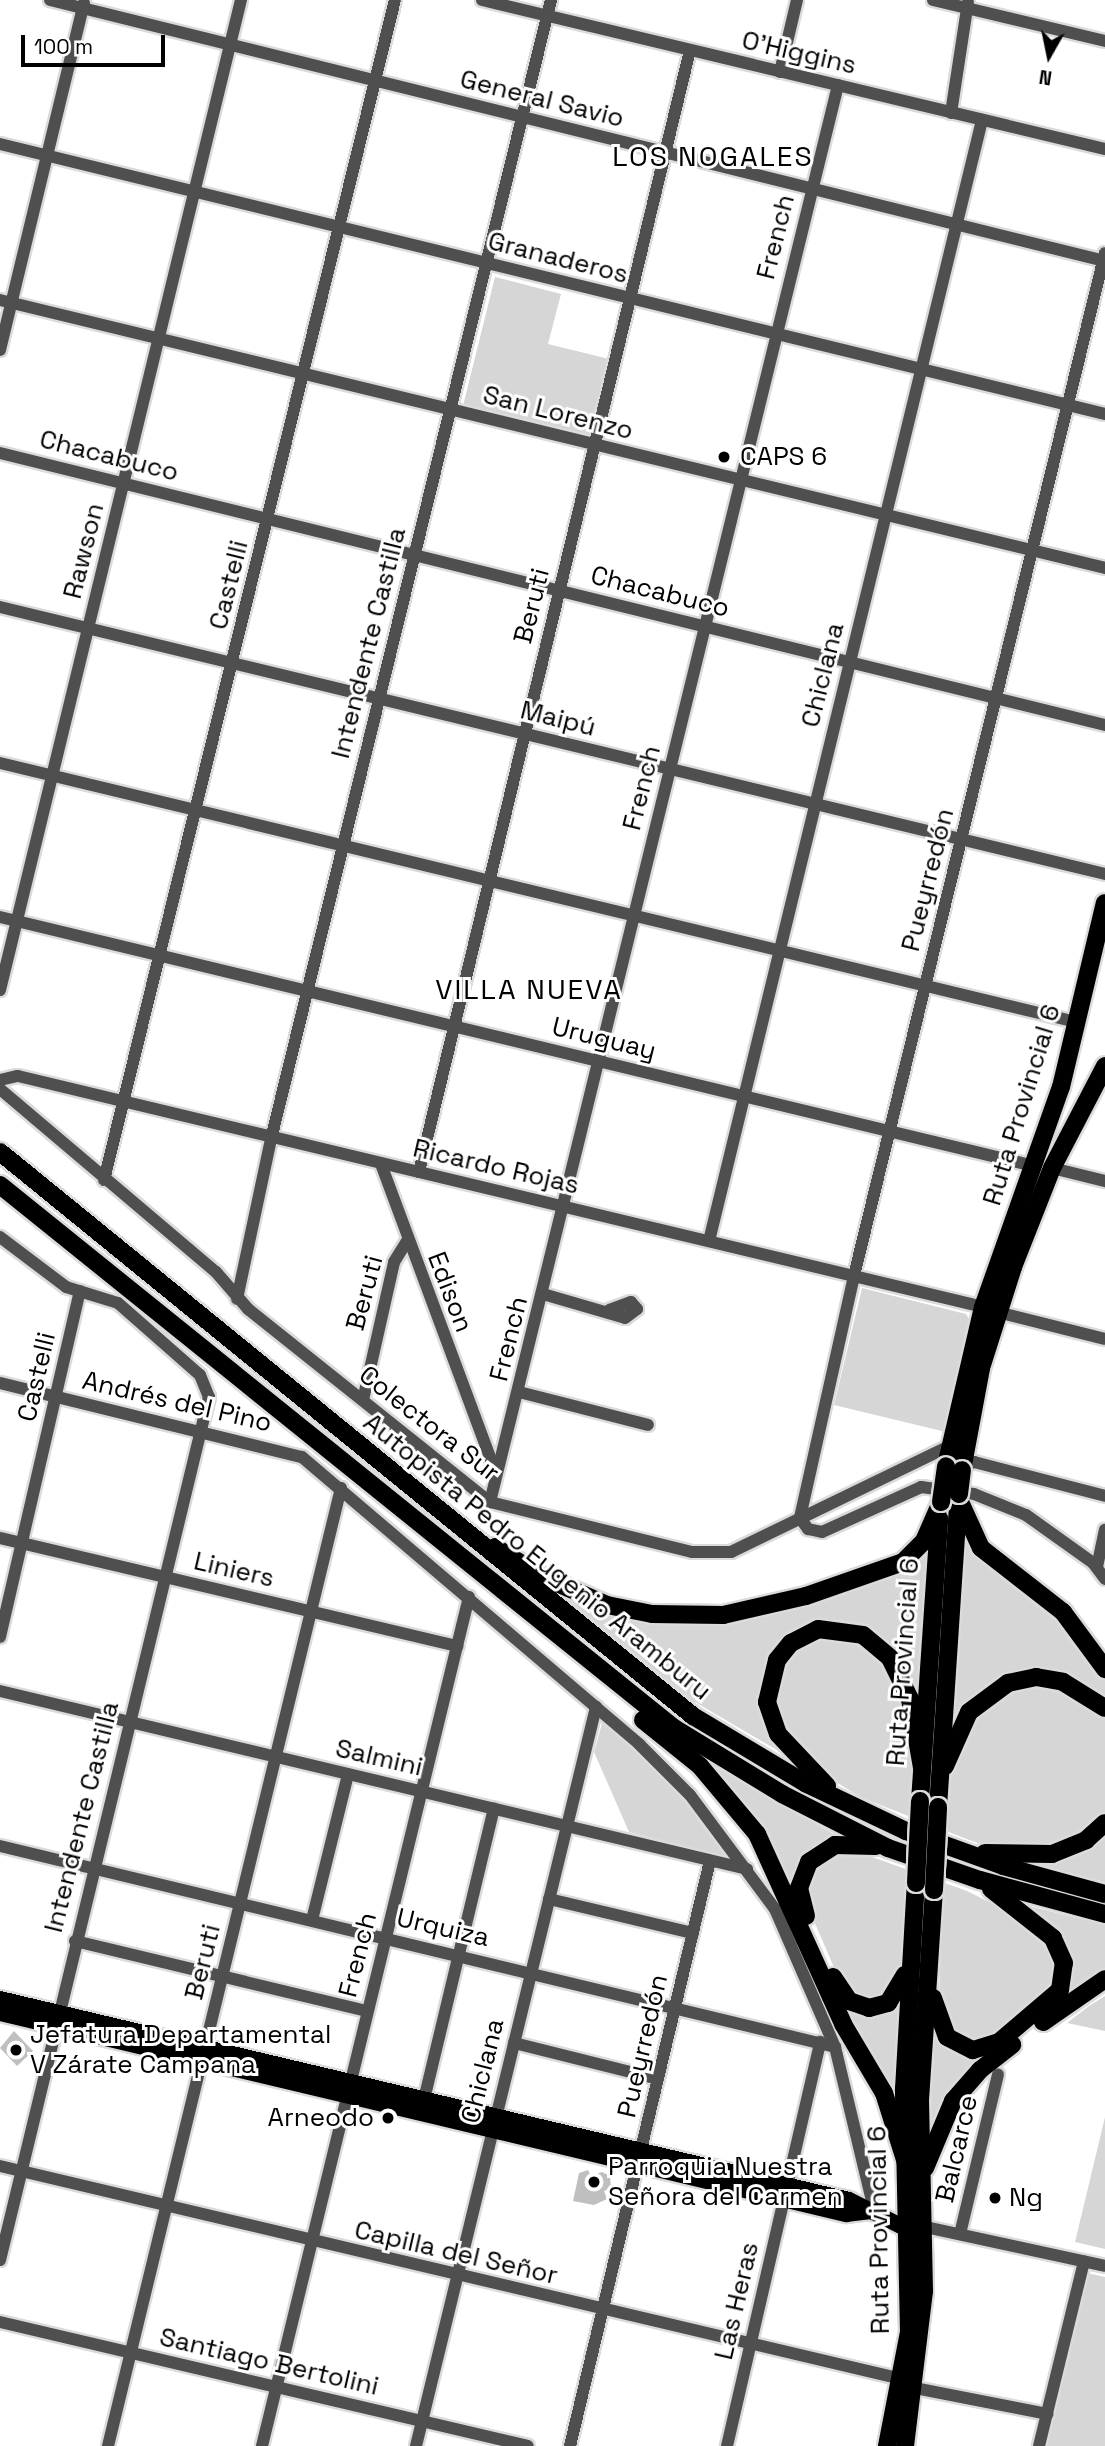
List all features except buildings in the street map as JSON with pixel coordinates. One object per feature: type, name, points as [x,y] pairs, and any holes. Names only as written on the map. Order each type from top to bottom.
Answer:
[{"type":"highway","name":"Ruta Provincial 6","points":[[905,2446],[922,2178],[921,2068],[934,1890],[948,1511],[959,1494],[957,1467],[949,1446],[990,1309],[1043,1167],[1105,903]]},
{"type":"highway","name":"Ruta Provincial 6","points":[[1043,1167],[1105,1066]]},
{"type":"highway","points":[[0,1139],[22,1170]]},
{"type":"highway","name":"Autopista Pedro Eugenio Aramburu","points":[[0,1152],[665,1698],[761,1758],[864,1812],[959,1851],[1105,1894]]},
{"type":"highway","name":"Autopista Pedro Eugenio Aramburu","points":[[0,1185],[608,1679],[674,1728],[760,1781],[888,1848],[980,1880],[1105,1914]]},
{"type":"highway","points":[[0,1194],[56,1229]]},
{"type":"highway","name":"Ruta Provincial 6","points":[[917,2228],[906,2163],[910,1962],[922,1768],[948,1511],[990,1309]]},
{"type":"highway","points":[[392,1476],[541,1576],[607,1605],[673,1616],[753,1610],[895,1566],[919,1547],[948,1511],[990,1558],[1063,1612],[1105,1669]]},
{"type":"highway","points":[[864,1812],[812,1774],[773,1723],[767,1702],[770,1678],[791,1643],[818,1629],[841,1628],[882,1649],[910,1699],[922,1768]]},
{"type":"highway","points":[[939,1786],[952,1743],[969,1712],[1008,1683],[1036,1677],[1063,1682],[1105,1708]]},
{"type":"highway","points":[[608,1679],[640,1718],[700,1766],[757,1834],[843,2024],[884,2094],[906,2163]]},
{"type":"highway","points":[[959,1851],[1052,1854],[1086,1840],[1105,1823]]},
{"type":"highway","points":[[888,1848],[825,1849],[804,1870],[800,1899],[836,1984],[859,2007],[888,2004],[910,1962]]},
{"type":"highway","points":[[930,1947],[935,2015],[958,2046],[982,2049],[999,2042],[1056,1997],[1065,1973],[1053,1938],[980,1880]]},
{"type":"highway","points":[[922,2178],[945,2117],[971,2079],[1105,1979]]},
{"type":"highway","name":"Ruta Provincial 6","points":[[887,2446],[909,2384]]},
{"type":"main road","points":[[0,1999],[57,2020],[203,2056],[785,2193],[874,2210],[917,2228]]},
{"type":"main road","points":[[0,2013],[57,2020]]},
{"type":"street","name":"General Savio","points":[[50,0],[84,4],[374,82],[1104,258]]},
{"type":"street","name":"Rawson","points":[[0,990],[241,0]]},
{"type":"street","name":"Castelli","points":[[104,1180],[127,1103],[395,0]]},
{"type":"street","name":"O'Higgins","points":[[482,0],[1105,149]]},
{"type":"street","name":"Intendente Castilla","points":[[237,1299],[271,1139],[551,0]]},
{"type":"street","points":[[780,72],[796,0]]},
{"type":"street","points":[[933,0],[967,4],[1105,41]]},
{"type":"street","points":[[0,350],[6,301],[47,155],[84,4]]},
{"type":"street","points":[[951,113],[967,4]]},
{"type":"street","name":"Beruti","points":[[419,1172],[690,50]]},
{"type":"street","name":"French","points":[[490,1502],[566,1206],[739,481],[838,85]]},
{"type":"street","name":"Chiclana","points":[[709,1241],[982,120]]},
{"type":"street","name":"Granaderos","points":[[0,144],[1105,414]]},
{"type":"street","name":"Pueyrredón","points":[[800,1518],[854,1276],[1104,258]]},
{"type":"street","name":"San Lorenzo","points":[[6,301],[1105,568]]},
{"type":"street","name":"Chacabuco","points":[[0,453],[1105,724]]},
{"type":"street","name":"Maipú","points":[[0,607],[1105,874]]},
{"type":"street","points":[[0,763],[1076,1022]]},
{"type":"street","name":"Uruguay","points":[[0,917],[1105,1181]]},
{"type":"street","name":"Ricardo Rojas","points":[[0,1080],[19,1076],[271,1139],[566,1206],[1105,1339]]},
{"type":"street","name":"Colectora Sur","points":[[0,1089],[104,1180],[216,1272],[237,1299],[490,1502],[716,1553],[741,1549],[949,1446]]},
{"type":"street","name":"Edison","points":[[381,1164],[407,1241],[496,1473]]},
{"type":"street","points":[[0,1237],[37,1267],[80,1291]]},
{"type":"street","name":"Beruti","points":[[363,1400],[394,1262],[407,1241]]},
{"type":"street","name":"Castelli","points":[[0,1637],[80,1291]]},
{"type":"street","name":"Intendente Castilla","points":[[0,2260],[128,1721],[201,1430],[208,1385],[118,1303],[80,1291]]},
{"type":"street","points":[[544,1294],[609,1310]]},
{"type":"street","name":"Andrés del Pino","points":[[0,1383],[201,1430],[302,1457],[341,1488]]},
{"type":"street","points":[[519,1392],[648,1425]]},
{"type":"street","points":[[957,1467],[974,1462],[1105,1496]]},
{"type":"street","points":[[800,1518],[813,1532],[822,1532],[921,1487],[974,1494],[1018,1510],[1097,1567],[1105,1579]]},
{"type":"street","points":[[341,1488],[596,1707],[690,1795],[747,1869],[775,1909],[835,2047],[874,2210]]},
{"type":"street","name":"Beruti","points":[[108,2446],[341,1488]]},
{"type":"street","points":[[1097,1567],[1105,1530]]},
{"type":"street","name":"Liniers","points":[[0,1538],[457,1646]]},
{"type":"street","name":"French","points":[[262,2446],[469,1597]]},
{"type":"street","name":"Salmini","points":[[0,1691],[747,1869]]},
{"type":"street","name":"Chiclana","points":[[416,2446],[596,1707]]},
{"type":"street","points":[[312,1920],[348,1774]]},
{"type":"street","points":[[422,2108],[494,1809]]},
{"type":"street","name":"Urquiza","points":[[0,1846],[835,2047]]},
{"type":"street","name":"Pueyrredón","points":[[570,2446],[710,1861]]},
{"type":"street","points":[[549,1899],[693,1933]]},
{"type":"street","points":[[75,1941],[367,2011]]},
{"type":"street","name":"Las Heras","points":[[727,2446],[820,2042]]},
{"type":"street","points":[[514,2043],[658,2079]]},
{"type":"street","name":"Balcarce","points":[[960,2234],[998,2074]]},
{"type":"street","name":"Capilla del Señor","points":[[0,2166],[909,2384],[1047,2413]]},
{"type":"street","points":[[917,2228],[960,2234],[1105,2266]]},
{"type":"street","points":[[1039,2446],[1084,2261]]},
{"type":"street","name":"Santiago Bertolini","points":[[0,2322],[528,2446]]},
{"type":"shaded area","points":[[495,277],[561,294],[548,344],[609,359],[590,437],[463,406]]},
{"type":"shaded area","points":[[862,1288],[966,1314],[971,1322],[946,1432],[834,1405]]},
{"type":"shaded area","points":[[946,1513],[950,1513],[932,1805],[947,1810],[953,1762],[973,1716],[1017,1686],[1060,1686],[1105,1715],[1105,1817],[1064,1846],[987,1847],[860,1797],[833,1780],[791,1741],[775,1706],[784,1659],[812,1637],[870,1644],[897,1680],[912,1751],[913,1797]]},
{"type":"shaded area","points":[[963,1525],[1047,1603],[1105,1675],[1105,1697],[1064,1675],[994,1684],[951,1723]]},
{"type":"shaded area","points":[[927,1549],[918,1705],[896,1654],[878,1635],[848,1623],[826,1622],[770,1660],[766,1668],[762,1688],[789,1757],[688,1698],[523,1569],[557,1588],[713,1619]]},
{"type":"shaded area","points":[[603,1720],[688,1796],[730,1858],[629,1832],[594,1752]]},
{"type":"shaded area","points":[[701,1759],[841,1838],[833,1841],[795,1896],[833,1988],[889,2011],[901,2003],[896,2107],[854,2034],[795,1905]]},
{"type":"shaded area","points":[[1105,1832],[1105,1882],[1026,1862]]},
{"type":"shaded area","points":[[861,1853],[967,1891],[1019,1917],[1053,1951],[1058,1983],[984,2044],[950,2032],[939,1996],[943,1892],[909,1881],[901,1975],[887,1998],[861,2001],[839,1979],[811,1914],[806,1884],[822,1858]]},
{"type":"shaded area","points":[[1021,1904],[1105,1925],[1105,1974],[997,2052],[931,2130],[932,2020],[952,2049],[970,2056],[1070,1980]]},
{"type":"shaded area","points":[[1105,1996],[1105,2031],[1067,2023],[1089,2006]]},
{"type":"shaded area","points":[[1105,2117],[1105,2249],[1075,2242]]},
{"type":"shaded area","points":[[1087,2273],[1105,2277],[1105,2446],[1046,2446]]},
{"type":"place","name":"CAPS 6","points":[[724,457]]},
{"type":"place","name":"Jefatura Departamental V Zárate Campana","points":[[16,2050]]},
{"type":"place","name":"Arneodo","points":[[388,2118]]},
{"type":"place","name":"Parroquia Nuestra Señora del Carmen","points":[[594,2182]]},
{"type":"place","name":"Ng","points":[[995,2198]]},
{"type":"district","name":"LOS NOGALES","points":[[713,156]]},
{"type":"district","name":"VILLA NUEVA","points":[[529,989]]}]
